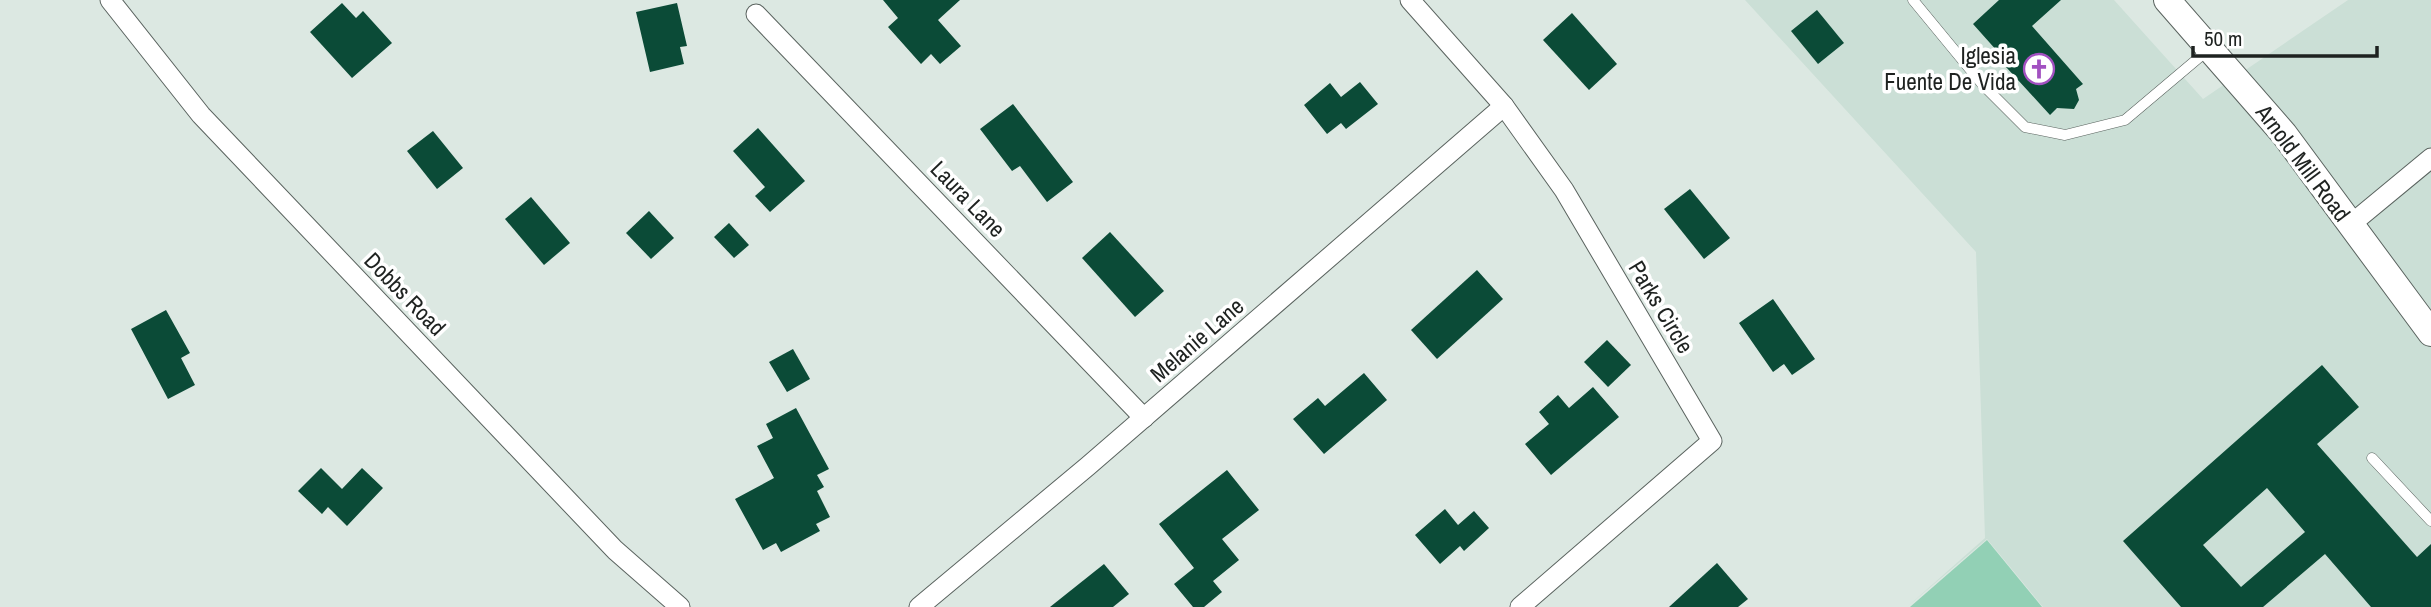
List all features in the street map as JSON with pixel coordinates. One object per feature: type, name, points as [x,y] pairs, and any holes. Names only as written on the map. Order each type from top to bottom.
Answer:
[{"type":"main road","name":"Arnold Mill Road","points":[[2167,0],[2284,134],[2431,333]]},
{"type":"street","name":"Dobbs Road","points":[[110,0],[201,115],[615,550],[680,607]]},
{"type":"street","name":"Parks Circle","points":[[1410,0],[1504,106],[1564,190],[1712,440],[1520,607]]},
{"type":"street","name":"Laura Lane","points":[[756,14],[1144,418]]},
{"type":"street","name":"Melanie Lane","points":[[919,607],[1144,418],[1504,106]]},
{"type":"street","points":[[2350,225],[2431,158]]},
{"type":"lane","points":[[1913,0],[1983,85],[2025,127],[2066,135],[2125,120],[2210,49]]},
{"type":"lane","points":[[2372,458],[2431,521]]},
{"type":"shaded area","points":[[1745,0],[2114,0],[2203,99],[2348,0],[2431,0],[2431,607],[2043,607],[1987,539],[1907,607],[1985,538],[1976,252]]},
{"type":"green space","points":[[1987,540],[2042,607],[1910,607]]},
{"type":"building","points":[[883,0],[960,0],[938,20],[961,46],[940,64],[931,54],[921,64],[888,27],[898,18]]},
{"type":"building","name":"Iglesia Fuente De Vida","points":[[1999,0],[2061,0],[2032,26],[2083,84],[2076,89],[2079,100],[2074,109],[2057,108],[2050,115],[1995,55],[1998,52],[1973,24]]},
{"type":"building","points":[[342,3],[356,18],[363,11],[392,43],[352,78],[310,32]]},
{"type":"building","points":[[677,3],[687,46],[680,47],[684,64],[650,72],[636,12]]},
{"type":"building","points":[[1817,10],[1844,43],[1818,64],[1791,31]]},
{"type":"building","points":[[1572,13],[1617,64],[1589,90],[1543,40]]},
{"type":"building","points":[[1360,82],[1378,104],[1346,129],[1341,123],[1327,134],[1304,105],[1330,83],[1341,97]]},
{"type":"building","points":[[1013,104],[1073,182],[1047,202],[1020,166],[1012,171],[980,129]]},
{"type":"building","points":[[758,128],[805,181],[770,212],[755,196],[765,187],[733,151]]},
{"type":"building","points":[[433,131],[463,168],[437,189],[407,151]]},
{"type":"building","points":[[1690,189],[1730,238],[1704,259],[1664,209]]},
{"type":"building","points":[[531,197],[570,243],[544,265],[505,219]]},
{"type":"building","points":[[649,211],[674,238],[651,259],[626,233]]},
{"type":"building","points":[[729,223],[749,245],[734,258],[714,237]]},
{"type":"building","points":[[1110,232],[1164,291],[1135,317],[1082,258]]},
{"type":"building","points":[[1477,270],[1503,299],[1437,359],[1411,330]]},
{"type":"building","points":[[1773,299],[1815,359],[1792,375],[1784,364],[1773,372],[1739,323]]},
{"type":"building","points":[[166,310],[190,353],[181,358],[195,385],[168,399],[131,329]]},
{"type":"building","points":[[1607,340],[1631,365],[1608,387],[1584,362]]},
{"type":"building","points":[[793,349],[810,379],[787,392],[769,362]]},
{"type":"building","points":[[2322,365],[2359,407],[2317,444],[2417,557],[2431,544],[2431,607],[2371,607],[2325,554],[2263,607],[2181,607],[2123,541]],"holes":[[[2267,488],[2305,532],[2241,587],[2203,545]]]},
{"type":"building","points":[[1364,373],[1387,400],[1324,454],[1293,419],[1318,398],[1325,406]]},
{"type":"building","points":[[1593,387],[1619,417],[1551,475],[1525,444],[1549,424],[1539,412],[1558,395],[1569,408]]},
{"type":"building","points":[[796,408],[829,469],[817,475],[824,487],[817,491],[830,517],[816,524],[820,531],[781,552],[776,543],[763,550],[735,499],[774,478],[757,446],[773,438],[766,424]]},
{"type":"building","points":[[321,468],[342,489],[362,468],[383,488],[347,526],[328,507],[322,514],[298,491]]},
{"type":"building","points":[[1227,470],[1259,510],[1222,539],[1239,560],[1213,581],[1222,592],[1204,607],[1193,607],[1174,584],[1194,568],[1159,524]]},
{"type":"building","points":[[1445,509],[1458,525],[1474,511],[1489,528],[1464,551],[1460,546],[1440,564],[1415,535]]},
{"type":"building","points":[[1717,563],[1748,599],[1738,607],[1669,607]]},
{"type":"building","points":[[1104,564],[1129,594],[1113,607],[1050,607]]},
{"type":"place","name":"Iglesia Fuente De Vida","points":[[2039,69]]}]
